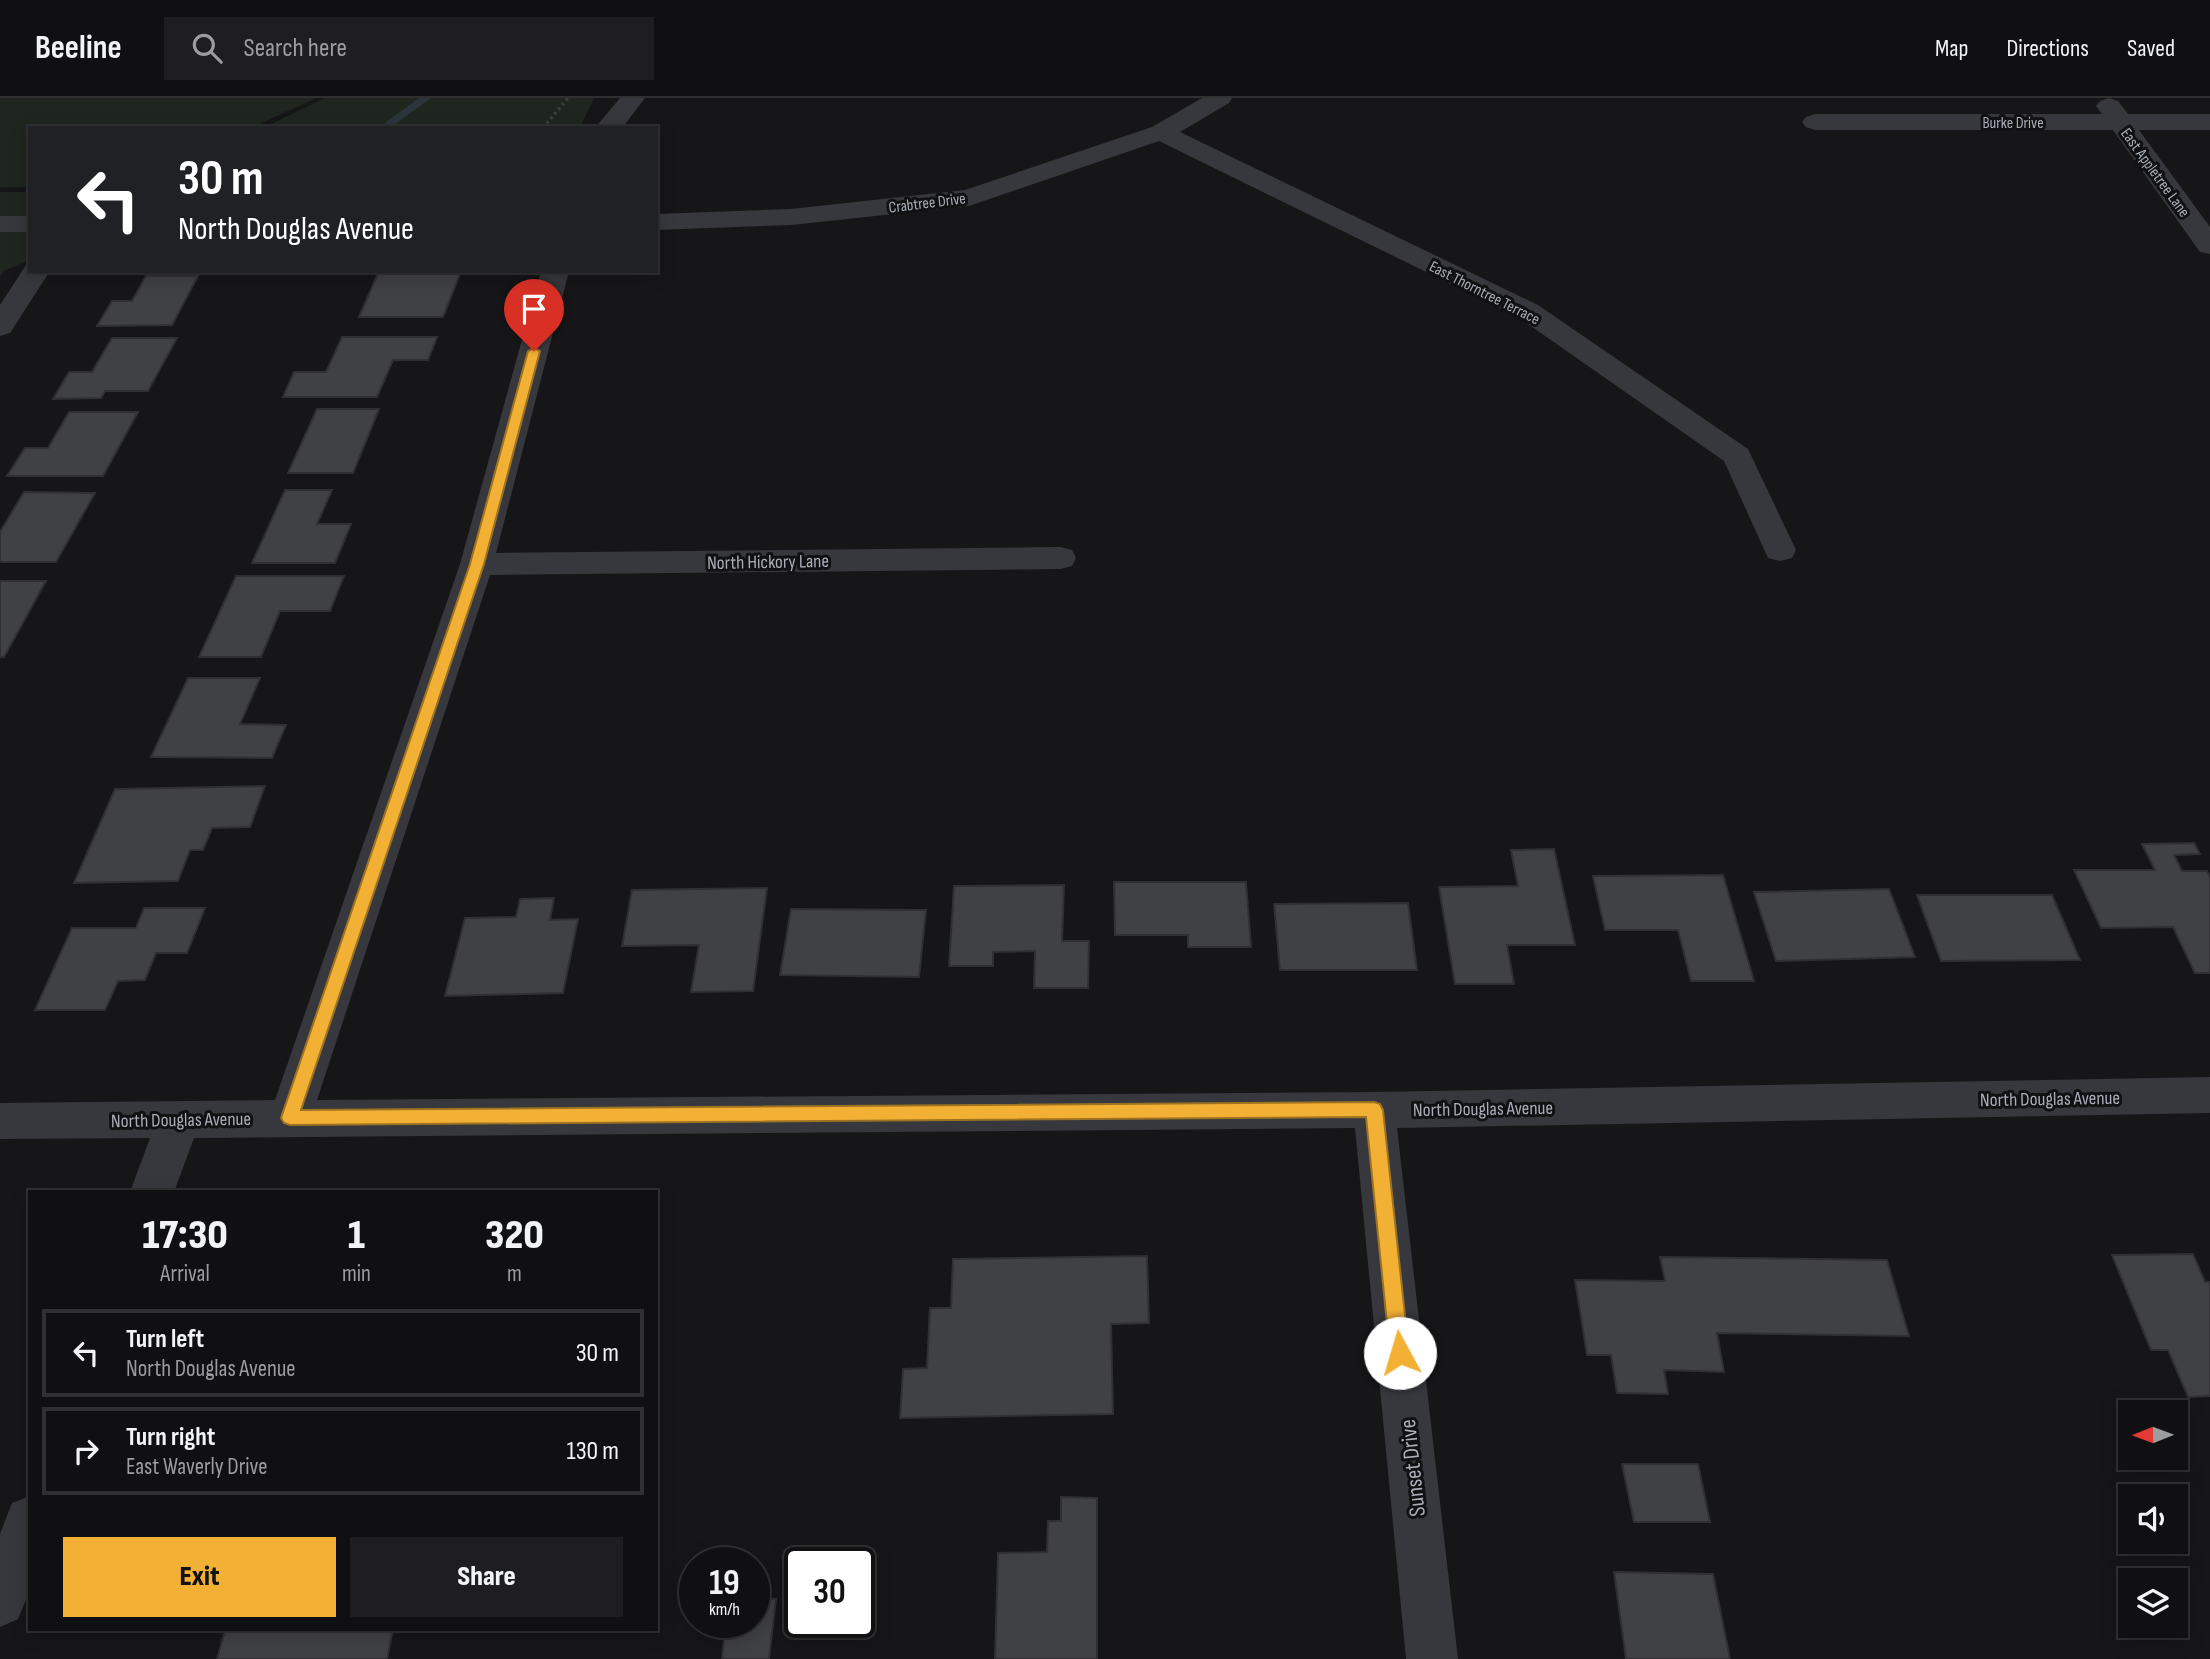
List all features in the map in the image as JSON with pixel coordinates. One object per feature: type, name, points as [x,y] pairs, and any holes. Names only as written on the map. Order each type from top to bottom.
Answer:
[{"type":"street","points":[[610,126],[633,98]]},
{"type":"street","name":"Crabtree Drive","points":[[658,222],[791,217],[969,198],[1161,132],[1220,98]]},
{"type":"street","name":"East Appletree Lane","points":[[2103,98],[2210,246]]},
{"type":"street","name":"Burke Drive","points":[[1815,122],[2210,122]]},
{"type":"street","name":"East Thorntree Terrace","points":[[1161,132],[1528,311],[1738,456],[1780,550]]},
{"type":"street","points":[[0,224],[28,223]]},
{"type":"street","points":[[0,327],[35,273]]},
{"type":"street","points":[[290,1118],[477,564],[554,273]]},
{"type":"street","name":"North Hickory Lane","points":[[477,564],[1059,558]]},
{"type":"street","name":"North Douglas Avenue","points":[[0,1121],[1374,1110],[2210,1096]]},
{"type":"street","name":"Sunset Drive","points":[[1374,1110],[1432,1659]]},
{"type":"street","points":[[153,1190],[179,1119]]},
{"type":"street","points":[[0,1601],[28,1526]]},
{"type":"path","points":[[545,126],[568,98]]},
{"type":"shaded area","points":[[0,98],[317,98],[254,126],[28,126],[28,187],[0,187]]},
{"type":"shaded area","points":[[325,98],[594,98],[581,126],[267,126]]},
{"type":"shaded area","points":[[0,192],[28,192],[28,261],[4,271],[0,277]]},
{"type":"building","points":[[378,273],[460,273],[443,317],[359,317]]},
{"type":"building","points":[[146,276],[198,276],[172,325],[97,326],[112,301],[132,301]]},
{"type":"building","points":[[342,337],[437,337],[428,360],[393,360],[377,397],[283,397],[294,372],[326,372]]},
{"type":"building","points":[[112,338],[177,338],[148,391],[105,391],[101,398],[53,399],[69,372],[92,372]]},
{"type":"building","points":[[317,409],[379,409],[353,473],[288,473]]},
{"type":"building","points":[[69,412],[138,412],[103,476],[7,476],[25,448],[48,448]]},
{"type":"building","points":[[285,490],[332,490],[317,524],[351,524],[335,563],[252,563]]},
{"type":"building","points":[[24,492],[95,493],[56,562],[0,562],[0,532]]},
{"type":"building","points":[[236,576],[344,576],[330,611],[280,611],[261,657],[199,657]]},
{"type":"building","points":[[0,581],[46,581],[4,657],[0,657]]},
{"type":"building","points":[[188,678],[260,678],[240,724],[286,725],[272,758],[151,757]]},
{"type":"building","points":[[265,786],[250,827],[212,828],[203,850],[190,850],[178,881],[74,883],[115,789]]},
{"type":"building","points":[[2194,843],[2200,854],[2174,855],[2182,871],[2207,871],[2210,877],[2210,973],[2195,973],[2173,927],[2101,928],[2074,870],[2155,870],[2142,844]]},
{"type":"building","points":[[1554,849],[1575,945],[1507,945],[1514,984],[1455,984],[1439,887],[1518,886],[1511,850]]},
{"type":"building","points":[[1723,875],[1754,981],[1691,981],[1678,930],[1605,930],[1593,876]]},
{"type":"building","points":[[1114,882],[1246,882],[1251,947],[1188,947],[1188,935],[1115,935]]},
{"type":"building","points":[[1064,885],[1062,941],[1089,941],[1088,988],[1034,988],[1035,951],[993,952],[993,966],[949,966],[954,886]]},
{"type":"building","points":[[767,888],[753,991],[691,992],[699,945],[622,946],[632,890]]},
{"type":"building","points":[[1889,889],[1915,957],[1776,961],[1754,892]]},
{"type":"building","points":[[1917,895],[2052,895],[2080,960],[1941,961]]},
{"type":"building","points":[[554,898],[550,920],[578,919],[563,993],[445,996],[465,918],[516,917],[520,899]]},
{"type":"building","points":[[1408,903],[1417,970],[1280,970],[1274,904]]},
{"type":"building","points":[[144,908],[205,908],[187,953],[156,953],[145,980],[118,981],[105,1010],[35,1010],[72,928],[136,928]]},
{"type":"building","points":[[791,909],[926,910],[919,977],[780,975]]},
{"type":"building","points":[[2193,1254],[2205,1282],[2210,1282],[2210,1396],[2188,1397],[2168,1350],[2151,1350],[2112,1255]]},
{"type":"building","points":[[1147,1256],[1149,1323],[1111,1324],[1113,1414],[900,1418],[903,1369],[927,1368],[930,1308],[951,1308],[953,1259]]},
{"type":"building","points":[[1660,1257],[1887,1260],[1909,1336],[1717,1333],[1724,1372],[1664,1370],[1668,1394],[1617,1393],[1611,1355],[1587,1355],[1575,1280],[1665,1281]]},
{"type":"building","points":[[1622,1464],[1698,1464],[1710,1522],[1634,1522]]},
{"type":"building","points":[[1061,1497],[1097,1498],[1097,1659],[995,1659],[998,1553],[1047,1552],[1048,1521],[1061,1521]]},
{"type":"building","points":[[1614,1572],[1713,1574],[1730,1659],[1626,1659]]},
{"type":"building","points":[[770,1599],[776,1599],[769,1659],[722,1659],[724,1638],[770,1638]]},
{"type":"building","points":[[225,1631],[393,1631],[387,1659],[217,1659]]},
{"type":"waterway","points":[[386,126],[426,98]]},
{"type":"route","points":[[534,351],[477,564],[290,1118],[1374,1110],[1400,1353]]}]
